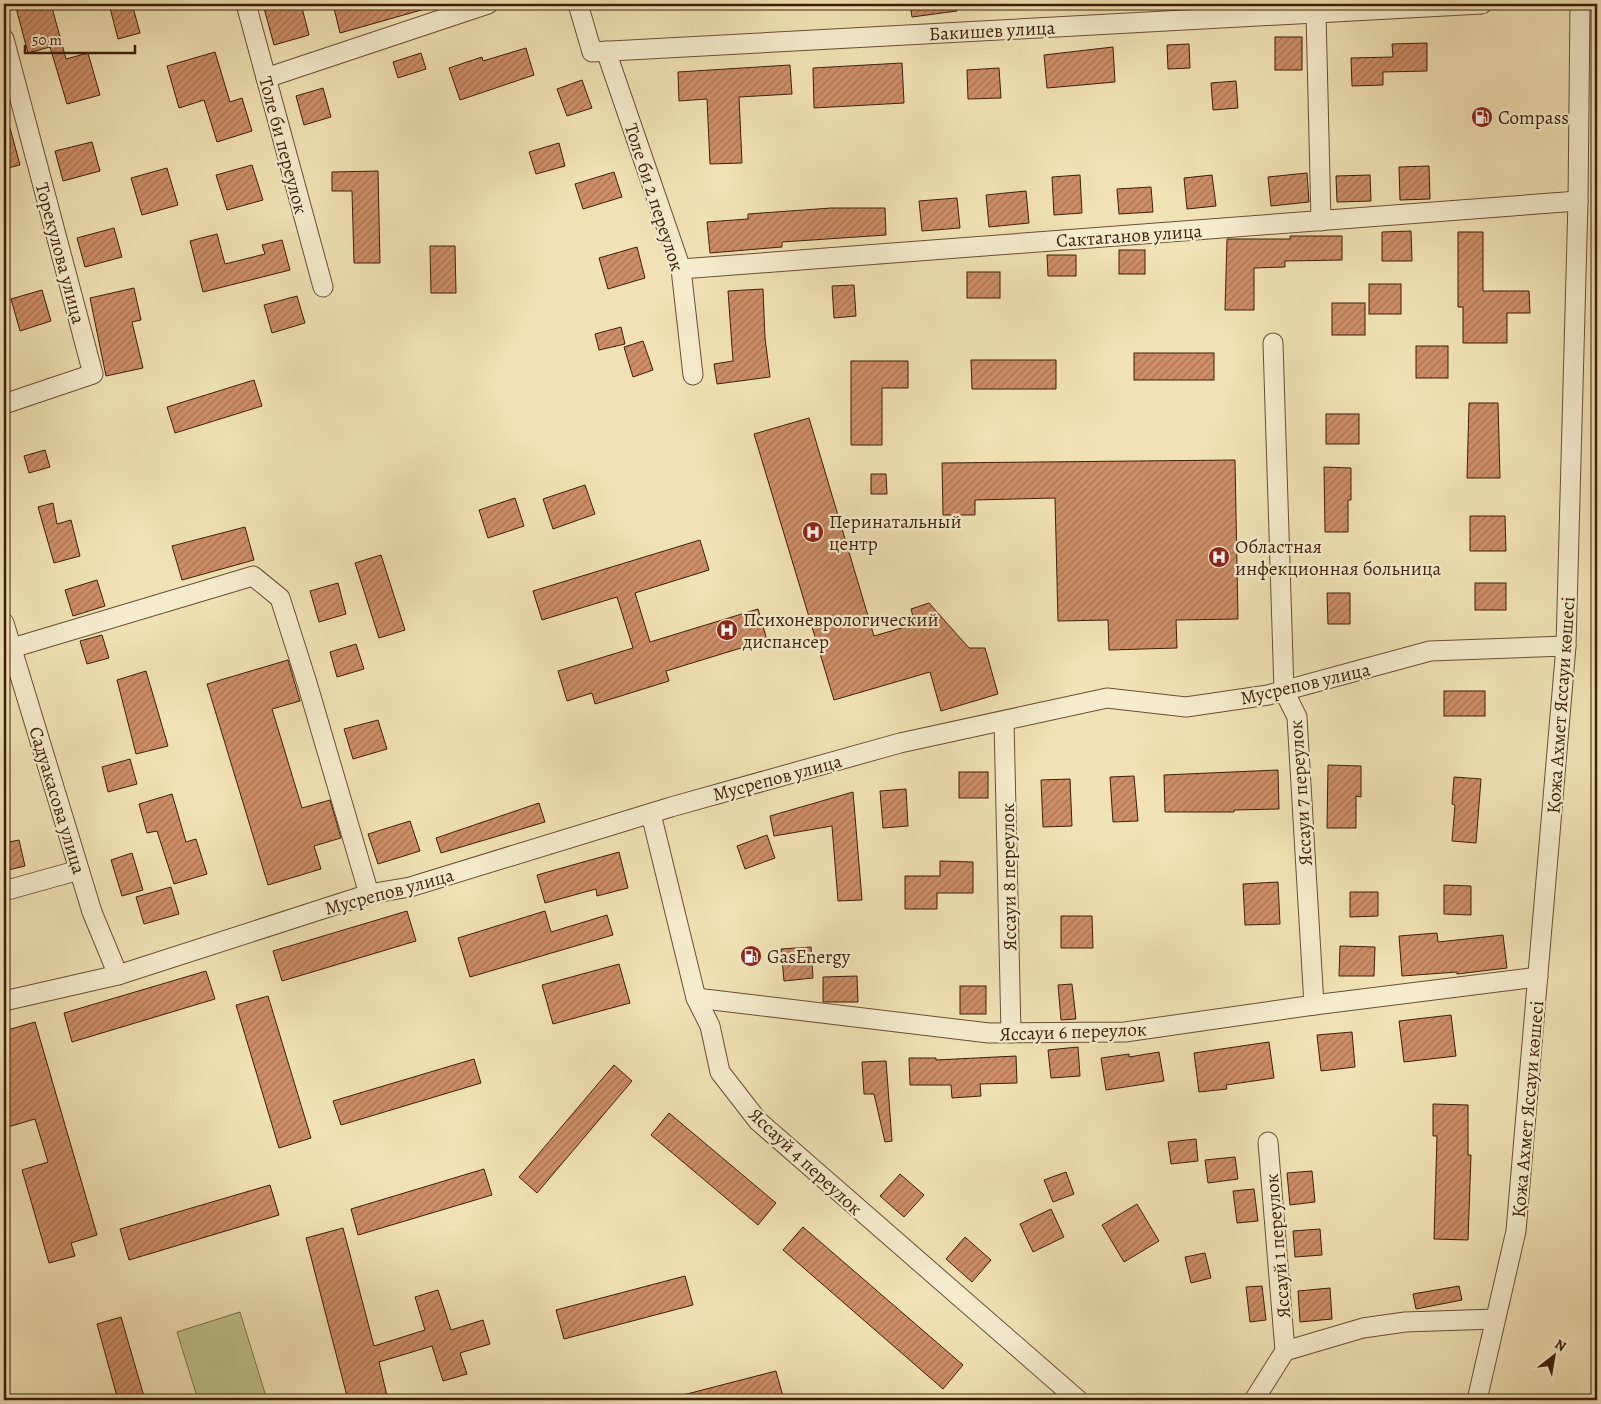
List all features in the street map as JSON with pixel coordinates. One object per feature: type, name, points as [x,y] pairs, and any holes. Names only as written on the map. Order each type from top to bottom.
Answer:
[{"type":"street","name":"Толе би переулок","points":[[246,4],[323,287]]},
{"type":"street","points":[[266,78],[488,4]]},
{"type":"street","name":"Толе би 2 переулок","points":[[578,4],[599,52],[681,270],[693,375]]},
{"type":"street","name":"Бакишев улица","points":[[599,52],[1316,13],[1343,8],[1482,4]]},
{"type":"street","name":"Қожа Ахмет Яссауи көшесі","points":[[1477,1400],[1516,1231],[1566,646],[1578,201],[1580,4]]},
{"type":"street","points":[[1316,13],[1321,221]]},
{"type":"street","name":"Торекулова улица","points":[[4,39],[93,374],[4,404]]},
{"type":"street","name":"Сактаганов улица","points":[[681,270],[1578,201]]},
{"type":"street","name":"Яссауи 7 переулок","points":[[1273,343],[1284,691],[1297,717],[1314,1005]]},
{"type":"street","points":[[12,648],[253,576],[280,598],[307,682],[369,894]]},
{"type":"street","name":"Садуакасова улица","points":[[4,623],[92,912],[118,975]]},
{"type":"street","name":"Мусрепов улица","points":[[4,1001],[118,975],[369,894],[410,887],[651,814],[900,743],[1107,698],[1186,707],[1268,695],[1430,651],[1566,646]]},
{"type":"street","name":"Яссауи 8 переулок","points":[[1004,721],[1011,1033]]},
{"type":"street","name":"Яссауй 4 переулок","points":[[651,814],[696,998],[710,1026],[720,1072],[758,1121],[1078,1400]]},
{"type":"street","points":[[4,891],[79,870]]},
{"type":"street","name":"Яссауи 6 переулок","points":[[696,998],[989,1033],[1125,1032],[1314,1005],[1538,977]]},
{"type":"street","name":"Яссауй 1 переулок","points":[[1268,1142],[1285,1351]]},
{"type":"street","points":[[1254,1400],[1285,1351],[1363,1328],[1405,1322],[1495,1319]]},
{"type":"green space","points":[[240,1312],[267,1400],[198,1400],[177,1332]]},
{"type":"building","points":[[15,4],[51,4],[66,59],[88,53],[100,95],[67,104],[50,47],[28,53]]},
{"type":"building","points":[[109,4],[132,4],[140,33],[118,39]]},
{"type":"building","points":[[281,4],[301,4],[309,35],[274,45],[264,8]]},
{"type":"building","points":[[333,4],[432,4],[432,7],[340,33]]},
{"type":"building","points":[[910,4],[956,4],[957,11],[912,17]]},
{"type":"building","points":[[1275,37],[1302,37],[1302,70],[1275,70]]},
{"type":"building","points":[[1427,43],[1427,71],[1383,72],[1383,85],[1352,86],[1351,58],[1393,57],[1392,44]]},
{"type":"building","points":[[1189,44],[1190,68],[1168,69],[1167,45]]},
{"type":"building","points":[[1113,47],[1115,82],[1047,88],[1044,55]]},
{"type":"building","points":[[526,48],[534,75],[460,100],[449,68],[482,57],[483,61]]},
{"type":"building","points":[[215,52],[230,102],[242,98],[252,131],[217,142],[204,100],[179,108],[167,66]]},
{"type":"building","points":[[421,53],[426,69],[398,78],[393,62]]},
{"type":"building","points":[[902,63],[904,103],[814,108],[813,68]]},
{"type":"building","points":[[790,65],[792,94],[739,97],[742,163],[710,164],[707,99],[679,101],[678,72]]},
{"type":"building","points":[[999,68],[1001,98],[968,99],[967,70]]},
{"type":"building","points":[[582,80],[592,108],[567,116],[557,89]]},
{"type":"building","points":[[1236,81],[1238,108],[1213,110],[1211,83]]},
{"type":"building","points":[[323,88],[331,117],[304,125],[296,96]]},
{"type":"building","points":[[4,117],[7,117],[20,165],[4,169]]},
{"type":"building","points":[[92,142],[100,171],[63,181],[55,151]]},
{"type":"building","points":[[559,143],[565,166],[536,174],[529,152]]},
{"type":"building","points":[[252,165],[263,200],[227,210],[216,175]]},
{"type":"building","points":[[1429,166],[1430,199],[1400,200],[1399,167]]},
{"type":"building","points":[[167,168],[178,205],[142,215],[131,178]]},
{"type":"building","points":[[378,171],[380,263],[354,263],[352,191],[332,191],[332,172]]},
{"type":"building","points":[[614,172],[622,197],[583,209],[575,184]]},
{"type":"building","points":[[1307,173],[1309,202],[1271,206],[1268,177]]},
{"type":"building","points":[[1080,175],[1082,213],[1054,215],[1052,177]]},
{"type":"building","points":[[1212,175],[1216,206],[1187,209],[1184,178]]},
{"type":"building","points":[[1370,175],[1371,201],[1337,202],[1336,176]]},
{"type":"building","points":[[1151,187],[1153,212],[1119,214],[1117,189]]},
{"type":"building","points":[[1026,191],[1029,223],[989,227],[986,195]]},
{"type":"building","points":[[957,198],[960,228],[922,231],[919,201]]},
{"type":"building","points":[[831,208],[885,208],[886,235],[782,242],[782,247],[710,253],[707,222],[748,219],[748,214]]},
{"type":"building","points":[[114,228],[122,257],[85,267],[77,238]]},
{"type":"building","points":[[1411,231],[1412,261],[1382,261],[1382,232]]},
{"type":"building","points":[[1458,232],[1483,232],[1483,291],[1529,291],[1530,313],[1507,313],[1507,343],[1463,343],[1463,307],[1458,307]]},
{"type":"building","points":[[217,234],[225,264],[265,254],[262,245],[282,240],[290,270],[203,292],[190,241]]},
{"type":"building","points":[[1290,236],[1342,236],[1342,260],[1285,261],[1285,267],[1254,268],[1254,310],[1225,310],[1227,239],[1290,239]]},
{"type":"building","points":[[430,246],[455,246],[456,293],[431,293]]},
{"type":"building","points":[[637,247],[645,278],[608,289],[599,258]]},
{"type":"building","points":[[1119,250],[1145,250],[1145,274],[1119,274]]},
{"type":"building","points":[[1047,255],[1076,255],[1076,276],[1048,276]]},
{"type":"building","points":[[967,272],[1000,272],[1000,298],[967,298]]},
{"type":"building","points":[[1369,284],[1401,284],[1401,314],[1369,314]]},
{"type":"building","points":[[854,285],[856,316],[834,318],[832,286]]},
{"type":"building","points":[[134,288],[141,320],[132,322],[143,368],[106,376],[90,298]]},
{"type":"building","points":[[763,289],[765,338],[770,377],[717,384],[714,364],[733,361],[728,291]]},
{"type":"building","points":[[42,290],[51,321],[20,331],[11,299]]},
{"type":"building","points":[[297,296],[305,323],[272,333],[264,305]]},
{"type":"building","points":[[1332,303],[1365,303],[1365,335],[1332,335]]},
{"type":"building","points":[[621,327],[625,344],[599,350],[595,334]]},
{"type":"building","points":[[643,341],[653,370],[633,377],[624,347]]},
{"type":"building","points":[[1416,346],[1448,346],[1448,378],[1416,378]]},
{"type":"building","points":[[1134,353],[1214,353],[1214,380],[1134,380]]},
{"type":"building","points":[[971,360],[1056,360],[1056,389],[972,389]]},
{"type":"building","points":[[851,361],[908,361],[908,388],[882,388],[882,445],[851,445]]},
{"type":"building","points":[[254,380],[262,406],[175,433],[167,407]]},
{"type":"building","points":[[1469,403],[1498,403],[1500,478],[1467,478]]},
{"type":"building","points":[[1326,414],[1359,414],[1359,444],[1326,444]]},
{"type":"building","name":"Перинатальный центр","points":[[809,418],[874,636],[915,624],[911,609],[929,603],[969,648],[985,648],[998,694],[941,711],[930,672],[834,700],[754,434]]},
{"type":"building","points":[[45,450],[50,467],[29,473],[24,456]]},
{"type":"building","name":"Областная инфекционная больница","points":[[1235,460],[1238,619],[1176,620],[1177,648],[1109,650],[1108,620],[1058,621],[1055,498],[975,500],[975,515],[943,515],[942,463]]},
{"type":"building","points":[[1324,467],[1351,468],[1348,532],[1325,532]]},
{"type":"building","points":[[871,474],[886,474],[887,494],[871,494]]},
{"type":"building","points":[[585,485],[595,514],[553,529],[543,499]]},
{"type":"building","points":[[515,498],[524,526],[488,538],[479,510]]},
{"type":"building","points":[[53,503],[57,524],[71,520],[80,556],[54,563],[38,507]]},
{"type":"building","points":[[1470,516],[1505,516],[1506,551],[1470,551]]},
{"type":"building","points":[[245,527],[254,560],[182,580],[172,546]]},
{"type":"building","name":"Психоневрологический диспансер","points":[[700,540],[709,570],[635,593],[650,642],[758,609],[767,640],[666,671],[669,681],[595,704],[592,693],[567,701],[558,671],[633,648],[617,597],[542,620],[533,591]]},
{"type":"building","points":[[381,555],[405,630],[379,638],[355,563]]},
{"type":"building","points":[[97,580],[105,606],[73,616],[65,590]]},
{"type":"building","points":[[338,583],[346,614],[319,622],[310,591]]},
{"type":"building","points":[[1475,583],[1506,583],[1506,610],[1475,610]]},
{"type":"building","points":[[1327,593],[1350,593],[1350,624],[1328,624]]},
{"type":"building","points":[[102,635],[109,658],[87,664],[80,641]]},
{"type":"building","points":[[356,644],[364,669],[337,677],[330,652]]},
{"type":"building","points":[[288,660],[300,701],[272,709],[302,808],[330,800],[341,838],[314,846],[321,869],[268,885],[207,684]]},
{"type":"building","points":[[146,671],[168,746],[136,754],[117,680]]},
{"type":"building","points":[[1444,691],[1485,691],[1485,716],[1444,716]]},
{"type":"building","points":[[378,720],[387,749],[353,759],[344,729]]},
{"type":"building","points":[[130,759],[137,784],[108,792],[102,767]]},
{"type":"building","points":[[1328,765],[1361,766],[1361,797],[1356,796],[1356,828],[1327,828]]},
{"type":"building","points":[[1278,770],[1279,809],[1234,810],[1234,812],[1165,812],[1164,775]]},
{"type":"building","points":[[959,772],[988,772],[988,798],[959,798]]},
{"type":"building","points":[[1134,776],[1138,821],[1113,822],[1110,777]]},
{"type":"building","points":[[1454,777],[1481,779],[1476,843],[1452,841],[1455,805],[1452,804]]},
{"type":"building","points":[[1070,779],[1072,826],[1043,827],[1041,780]]},
{"type":"building","points":[[906,789],[908,826],[883,828],[880,791]]},
{"type":"building","points":[[853,792],[862,900],[838,901],[832,826],[774,836],[770,816]]},
{"type":"building","points":[[172,794],[186,842],[196,839],[207,874],[174,884],[157,831],[147,833],[139,804]]},
{"type":"building","points":[[539,803],[545,822],[441,853],[436,838]]},
{"type":"building","points":[[410,821],[420,851],[378,864],[368,834]]},
{"type":"building","points":[[767,835],[775,858],[745,869],[737,846]]},
{"type":"building","points":[[19,840],[25,866],[4,871],[4,843]]},
{"type":"building","points":[[619,852],[628,888],[597,896],[596,889],[545,903],[537,875]]},
{"type":"building","points":[[132,853],[143,890],[122,896],[111,860]]},
{"type":"building","points":[[940,861],[973,862],[973,893],[937,893],[937,909],[905,909],[905,876],[940,876]]},
{"type":"building","points":[[1278,882],[1280,924],[1245,925],[1243,884]]},
{"type":"building","points":[[1444,885],[1471,886],[1471,915],[1444,914]]},
{"type":"building","points":[[171,887],[179,914],[144,924],[136,897]]},
{"type":"building","points":[[1350,892],[1378,892],[1378,916],[1350,917]]},
{"type":"building","points":[[407,911],[416,941],[282,981],[273,951]]},
{"type":"building","points":[[545,911],[551,932],[607,915],[613,935],[470,977],[458,938]]},
{"type":"building","points":[[1061,916],[1092,916],[1093,948],[1061,948]]},
{"type":"building","points":[[1437,933],[1438,942],[1503,935],[1507,968],[1457,974],[1457,972],[1402,976],[1399,936]]},
{"type":"building","points":[[1340,946],[1375,947],[1374,976],[1339,976]]},
{"type":"building","points":[[811,947],[813,978],[784,981],[781,949]]},
{"type":"building","points":[[619,964],[630,1003],[553,1024],[542,985]]},
{"type":"building","points":[[206,971],[215,999],[72,1042],[64,1013]]},
{"type":"building","points":[[857,976],[858,1002],[823,1002],[823,977]]},
{"type":"building","points":[[1072,984],[1076,1019],[1061,1020],[1058,985]]},
{"type":"building","points":[[960,986],[986,986],[986,1014],[960,1014]]},
{"type":"building","points":[[268,996],[311,1138],[279,1148],[236,1005]]},
{"type":"building","points":[[1451,1015],[1456,1056],[1404,1062],[1399,1021]]},
{"type":"building","points":[[35,1022],[97,1235],[71,1243],[75,1256],[49,1263],[22,1170],[48,1162],[35,1119],[8,1127],[4,1111],[4,1031]]},
{"type":"building","points":[[1352,1032],[1355,1067],[1321,1071],[1317,1035]]},
{"type":"building","points":[[1269,1042],[1274,1078],[1226,1085],[1227,1089],[1199,1092],[1194,1053]]},
{"type":"building","points":[[1078,1047],[1080,1076],[1051,1078],[1048,1050]]},
{"type":"building","points":[[1159,1052],[1164,1081],[1106,1090],[1101,1058],[1129,1054],[1129,1057]]},
{"type":"building","points":[[1016,1056],[1017,1083],[980,1084],[981,1096],[952,1098],[951,1085],[910,1085],[909,1058],[936,1058],[936,1060]]},
{"type":"building","points":[[474,1059],[481,1083],[341,1125],[333,1101]]},
{"type":"building","points":[[886,1061],[892,1141],[885,1142],[874,1094],[864,1094],[862,1062]]},
{"type":"building","points":[[614,1065],[632,1081],[537,1193],[519,1177]]},
{"type":"building","points":[[1433,1104],[1468,1105],[1468,1155],[1471,1155],[1468,1240],[1434,1239],[1437,1136],[1433,1136]]},
{"type":"building","points":[[669,1113],[776,1203],[758,1225],[651,1135]]},
{"type":"building","points":[[1196,1139],[1198,1161],[1171,1164],[1168,1142]]},
{"type":"building","points":[[1235,1157],[1238,1179],[1208,1183],[1205,1160]]},
{"type":"building","points":[[484,1169],[492,1195],[358,1235],[351,1209]]},
{"type":"building","points":[[1312,1171],[1315,1202],[1290,1205],[1287,1173]]},
{"type":"building","points":[[1066,1172],[1074,1194],[1053,1202],[1044,1180]]},
{"type":"building","points":[[900,1174],[924,1195],[904,1217],[880,1196]]},
{"type":"building","points":[[270,1185],[279,1215],[129,1260],[120,1229]]},
{"type":"building","points":[[1254,1189],[1258,1221],[1237,1223],[1233,1191]]},
{"type":"building","points":[[1137,1204],[1159,1241],[1124,1262],[1102,1225]]},
{"type":"building","points":[[1051,1209],[1064,1237],[1033,1252],[1020,1224]]},
{"type":"building","points":[[803,1227],[963,1365],[943,1389],[783,1250]]},
{"type":"building","points":[[343,1228],[374,1346],[425,1330],[415,1297],[438,1290],[451,1330],[483,1320],[490,1344],[460,1353],[467,1374],[443,1381],[432,1346],[379,1362],[388,1400],[348,1400],[306,1238]]},
{"type":"building","points":[[1320,1229],[1322,1255],[1295,1257],[1293,1231]]},
{"type":"building","points":[[965,1237],[991,1260],[972,1282],[946,1259]]},
{"type":"building","points":[[1205,1253],[1211,1278],[1191,1283],[1185,1257]]},
{"type":"building","points":[[685,1276],[693,1305],[564,1339],[556,1310]]},
{"type":"building","points":[[1262,1286],[1266,1320],[1250,1322],[1246,1287]]},
{"type":"building","points":[[1459,1286],[1462,1300],[1416,1309],[1413,1294]]},
{"type":"building","points":[[1330,1288],[1332,1319],[1300,1322],[1298,1291]]},
{"type":"building","points":[[121,1317],[145,1400],[118,1400],[97,1324]]},
{"type":"building","points":[[776,1371],[784,1400],[679,1400],[679,1396]]},
{"type":"place","name":"Compass","points":[[1482,117]]},
{"type":"place","name":"Перинатальный центр","points":[[813,532]]},
{"type":"place","name":"Областная инфекционная больница","points":[[1219,557]]},
{"type":"place","name":"Психоневрологический диспансер","points":[[727,630]]},
{"type":"place","name":"GasEnergy","points":[[751,956]]}]
